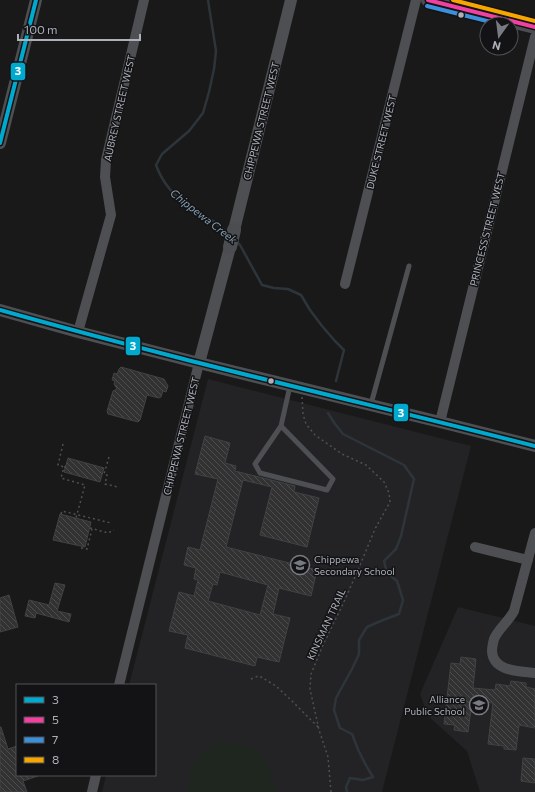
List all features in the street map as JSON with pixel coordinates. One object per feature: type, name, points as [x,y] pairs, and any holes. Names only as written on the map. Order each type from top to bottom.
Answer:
[{"type":"main road","points":[[428,0],[535,27]]},
{"type":"main road","name":"CHIPPEWA STREET WEST","points":[[230,247],[234,230]]},
{"type":"street","points":[[0,143],[36,0]]},
{"type":"street","name":"AUBREY STREET WEST","points":[[78,332],[111,215],[105,177],[106,160],[144,0]]},
{"type":"street","name":"CHIPPEWA STREET WEST","points":[[234,230],[291,0]]},
{"type":"street","name":"DUKE STREET WEST","points":[[345,284],[416,0]]},
{"type":"street","name":"PRINCESS STREET WEST","points":[[440,422],[535,37]]},
{"type":"street","name":"CHIPPEWA STREET WEST","points":[[119,684],[199,363],[230,247]]},
{"type":"street","points":[[0,310],[199,363],[535,446]]},
{"type":"street","points":[[535,533],[514,611],[510,619],[501,628],[494,639],[492,647],[492,657],[498,665],[508,670],[535,673]]},
{"type":"street","points":[[475,546],[528,560]]},
{"type":"street","points":[[92,792],[96,776]]},
{"type":"lane","points":[[371,405],[409,266]]},
{"type":"lane","points":[[282,426],[334,479],[327,490],[260,473],[255,464],[282,426],[290,386]]},
{"type":"path","name":"KINSMAN TRAIL","points":[[304,389],[302,399],[303,414],[306,424],[315,435],[342,454],[366,466],[384,482],[389,493],[390,502],[375,529],[311,674],[310,689],[318,727],[328,757],[331,792]]},
{"type":"path","points":[[63,444],[58,465],[65,467],[61,478],[85,485],[76,518]]},
{"type":"path","points":[[109,457],[104,474],[107,475],[105,478],[105,484],[118,487]]},
{"type":"path","points":[[61,514],[62,511],[111,523]]},
{"type":"path","points":[[81,548],[86,550],[91,529],[108,533],[114,530]]},
{"type":"path","points":[[251,679],[261,676],[276,686],[318,727]]},
{"type":"shaded area","name":"Chippewa Secondary School","points":[[208,379],[471,446],[382,792],[102,792],[106,776],[156,776],[156,684],[129,684]]},
{"type":"shaded area","name":"Alliance Public School","points":[[458,607],[535,626],[535,792],[480,792],[467,751],[428,716],[420,694]]},
{"type":"shaded area","points":[[234,743],[250,747],[261,755],[268,766],[276,792],[188,792],[191,769],[199,757],[211,747],[218,744]]},
{"type":"building","points":[[121,367],[164,379],[168,386],[166,392],[163,391],[161,397],[159,398],[147,395],[140,420],[138,422],[108,414],[107,411],[113,391],[117,389],[114,384],[115,381],[112,380],[114,373],[117,374]]},
{"type":"building","points":[[205,436],[230,443],[225,463],[236,466],[235,471],[295,486],[294,492],[319,498],[307,547],[260,535],[272,487],[243,480],[226,547],[317,570],[311,596],[279,588],[273,614],[290,618],[279,662],[257,657],[255,666],[185,648],[188,635],[169,631],[179,592],[194,596],[198,580],[194,579],[196,568],[184,565],[188,547],[200,550],[218,479],[195,474]],"holes":[[[220,572],[268,585],[260,615],[208,601],[213,584],[217,585]]]},
{"type":"building","points":[[68,458],[104,468],[100,482],[64,472]]},
{"type":"building","points":[[60,514],[91,522],[85,547],[53,540]]},
{"type":"building","points":[[55,583],[65,585],[57,611],[71,614],[69,622],[36,613],[35,618],[25,616],[29,600],[49,605]]},
{"type":"building","points":[[9,595],[18,627],[0,632],[0,598]]},
{"type":"building","points":[[461,657],[476,659],[473,688],[495,690],[496,684],[510,686],[511,681],[526,683],[526,687],[535,689],[535,728],[519,725],[516,750],[504,749],[504,746],[488,744],[493,703],[472,701],[468,732],[454,730],[455,725],[444,724],[451,663],[460,664]]},
{"type":"building","points":[[1,727],[8,749],[16,746],[16,776],[38,776],[23,781],[27,792],[1,792]]},
{"type":"building","points":[[523,758],[535,759],[535,783],[521,781]]},
{"type":"waterway","name":"Chippewa Creek","points":[[208,0],[216,51],[214,69],[203,113],[189,131],[162,154],[156,165],[165,183],[178,198],[192,209],[216,223],[228,234]]},
{"type":"waterway","name":"Chippewa Creek","points":[[236,241],[240,245],[262,285],[288,289],[301,295],[322,326],[344,350],[336,381]]},
{"type":"waterway","name":"Chippewa Creek","points":[[328,413],[343,434],[404,465],[414,479],[401,536],[396,549],[384,561],[387,573],[397,581],[403,600],[399,614],[367,627],[359,640],[359,654],[336,698],[334,710],[340,728],[352,734],[361,756],[373,777],[363,780],[350,778],[346,787],[347,792]]},
{"type":"transit line","name":"3","points":[[0,143],[36,0]]},
{"type":"transit line","name":"5","points":[[428,0],[535,27]]},
{"type":"transit line","name":"8","points":[[453,0],[535,21]]},
{"type":"transit line","name":"7","points":[[427,6],[479,19]]},
{"type":"transit line","name":"3","points":[[0,310],[200,363],[535,446]]},
{"type":"place","name":"Chippewa Secondary School","points":[[300,565]]},
{"type":"place","name":"Alliance Public School","points":[[479,705]]}]
